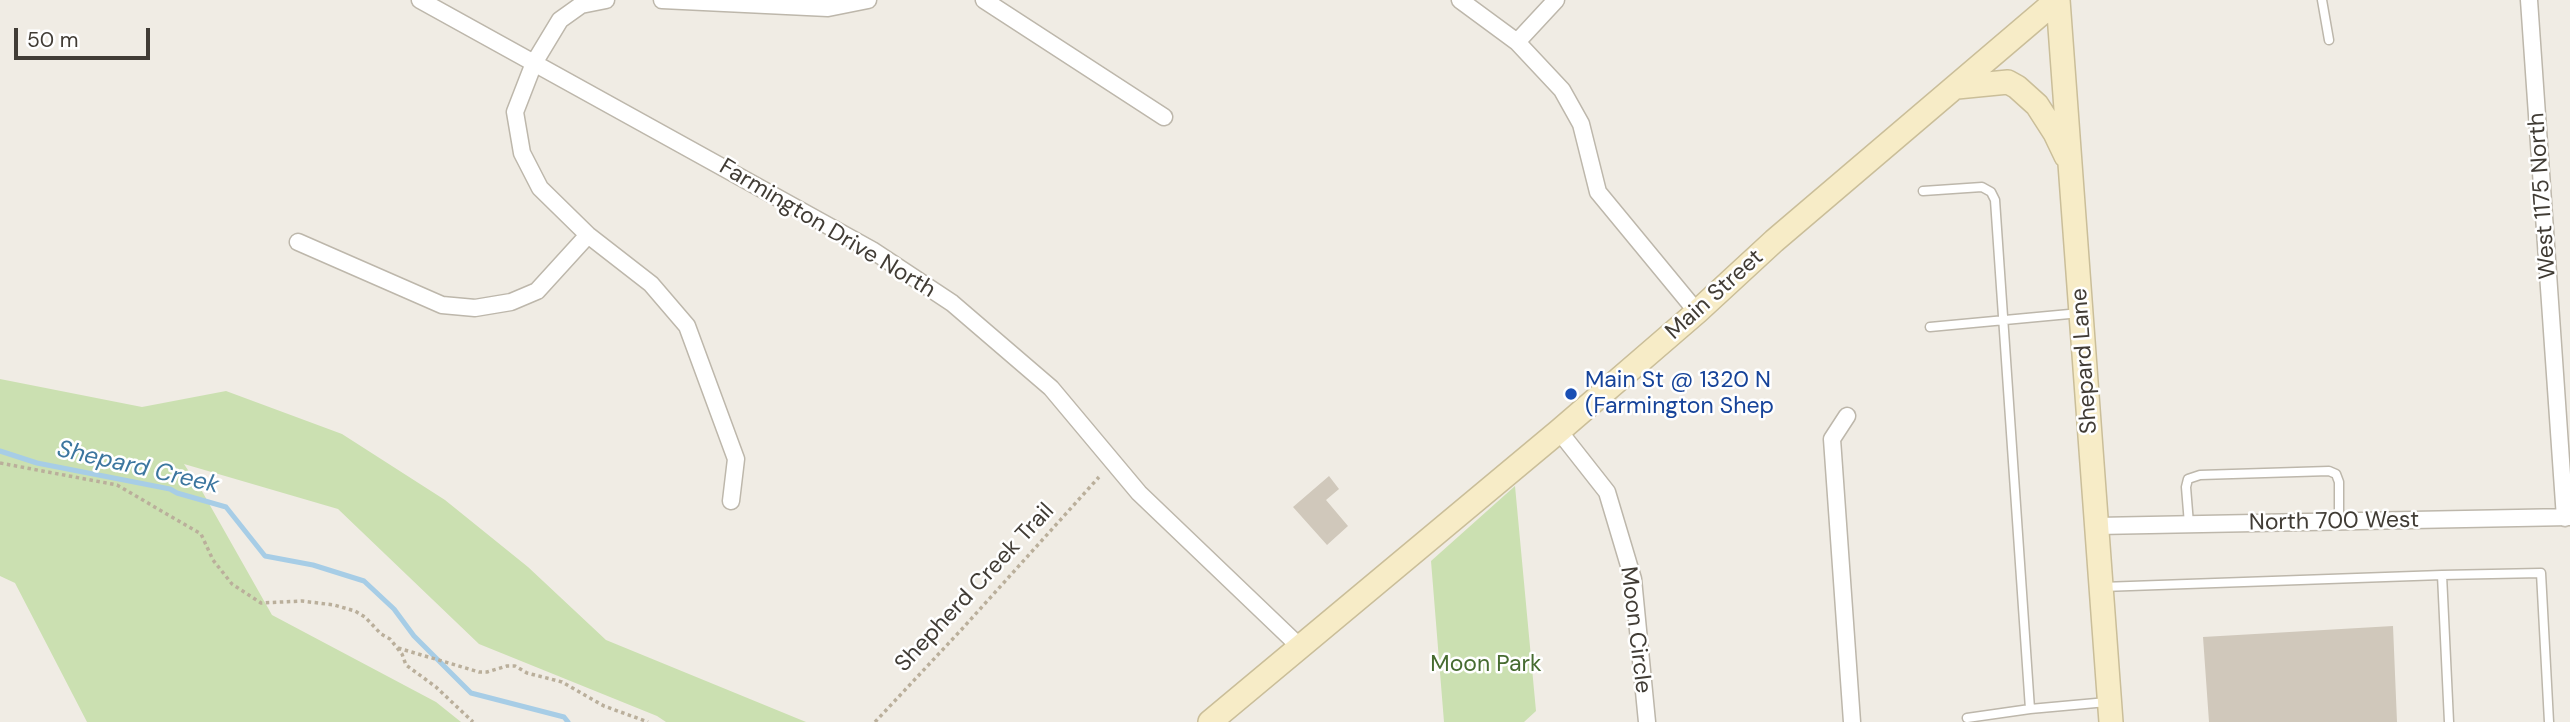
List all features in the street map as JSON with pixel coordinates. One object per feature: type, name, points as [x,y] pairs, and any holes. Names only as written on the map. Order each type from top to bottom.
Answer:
[{"type":"main road","name":"Main Street","points":[[1210,722],[1559,431],[1697,312],[1774,241],[2057,0]]},
{"type":"main road","name":"Shepard Lane","points":[[2057,0],[2072,169],[2110,712]]},
{"type":"main road","points":[[1957,87],[2008,82],[2017,87],[2037,105],[2055,133],[2072,169]]},
{"type":"street","name":"Farmington Drive North","points":[[420,0],[872,250],[951,303],[1051,388],[1139,492],[1300,647]]},
{"type":"street","points":[[607,0],[581,5],[560,20],[534,63],[514,112],[522,153],[540,188],[588,235],[650,284],[687,326],[737,459],[731,501]]},
{"type":"street","points":[[662,0],[828,8],[868,0]]},
{"type":"street","points":[[984,0],[1164,117]]},
{"type":"street","points":[[1460,0],[1517,42],[1562,90],[1581,124],[1598,192],[1697,312]]},
{"type":"street","points":[[1517,42],[1556,0]]},
{"type":"street","name":"West 1175 North","points":[[2529,0],[2568,517]]},
{"type":"street","points":[[298,242],[442,305],[475,309],[510,302],[537,291],[588,235]]},
{"type":"street","points":[[1847,416],[1832,439],[1852,722]]},
{"type":"street","name":"Moon Circle","points":[[1559,431],[1607,492],[1611,504],[1633,579],[1647,722]]},
{"type":"street","name":"North 700 West","points":[[2097,526],[2568,517]]},
{"type":"lane","points":[[2322,0],[2329,40]]},
{"type":"lane","points":[[1923,191],[1982,187],[1992,192],[1995,200],[2030,709]]},
{"type":"lane","points":[[1930,327],[2082,313]]},
{"type":"lane","points":[[2189,524],[2186,487],[2188,479],[2200,475],[2329,471],[2336,474],[2339,482],[2339,522]]},
{"type":"lane","points":[[2102,587],[2541,573],[2549,722]]},
{"type":"lane","points":[[2442,575],[2449,722]]},
{"type":"lane","points":[[1967,718],[2030,709],[2110,712]]},
{"type":"path","points":[[0,463],[117,485],[201,534],[213,560],[232,584],[251,599],[261,603],[302,601],[347,608],[365,617],[381,634],[390,639],[402,654],[406,665],[436,687],[473,722]]},
{"type":"path","name":"Shepherd Creek Trail","points":[[876,722],[1099,477]]},
{"type":"path","points":[[396,648],[479,672],[515,666],[527,673],[562,682],[604,706],[648,722]]},
{"type":"green space","points":[[0,379],[142,407],[226,391],[342,434],[445,500],[528,567],[606,640],[806,722],[666,722],[479,644],[338,509],[184,464],[272,615],[436,702],[461,722],[87,722],[15,583],[0,576]]},
{"type":"green space","name":"Moon Park","points":[[1515,486],[1536,711],[1524,722],[1444,722],[1431,561]]},
{"type":"building","points":[[1329,476],[1339,489],[1326,500],[1348,526],[1327,545],[1293,507]]},
{"type":"building","points":[[2393,626],[2397,722],[2209,722],[2203,637]]},
{"type":"waterway","name":"Shepard Creek","points":[[0,451],[37,463],[170,489],[226,507],[265,556],[313,565],[364,581],[394,609],[414,636],[471,693],[564,717],[568,722]]},
{"type":"place","name":"Main St @ 1320 N (Farmington Shep","points":[[1571,394]]}]
